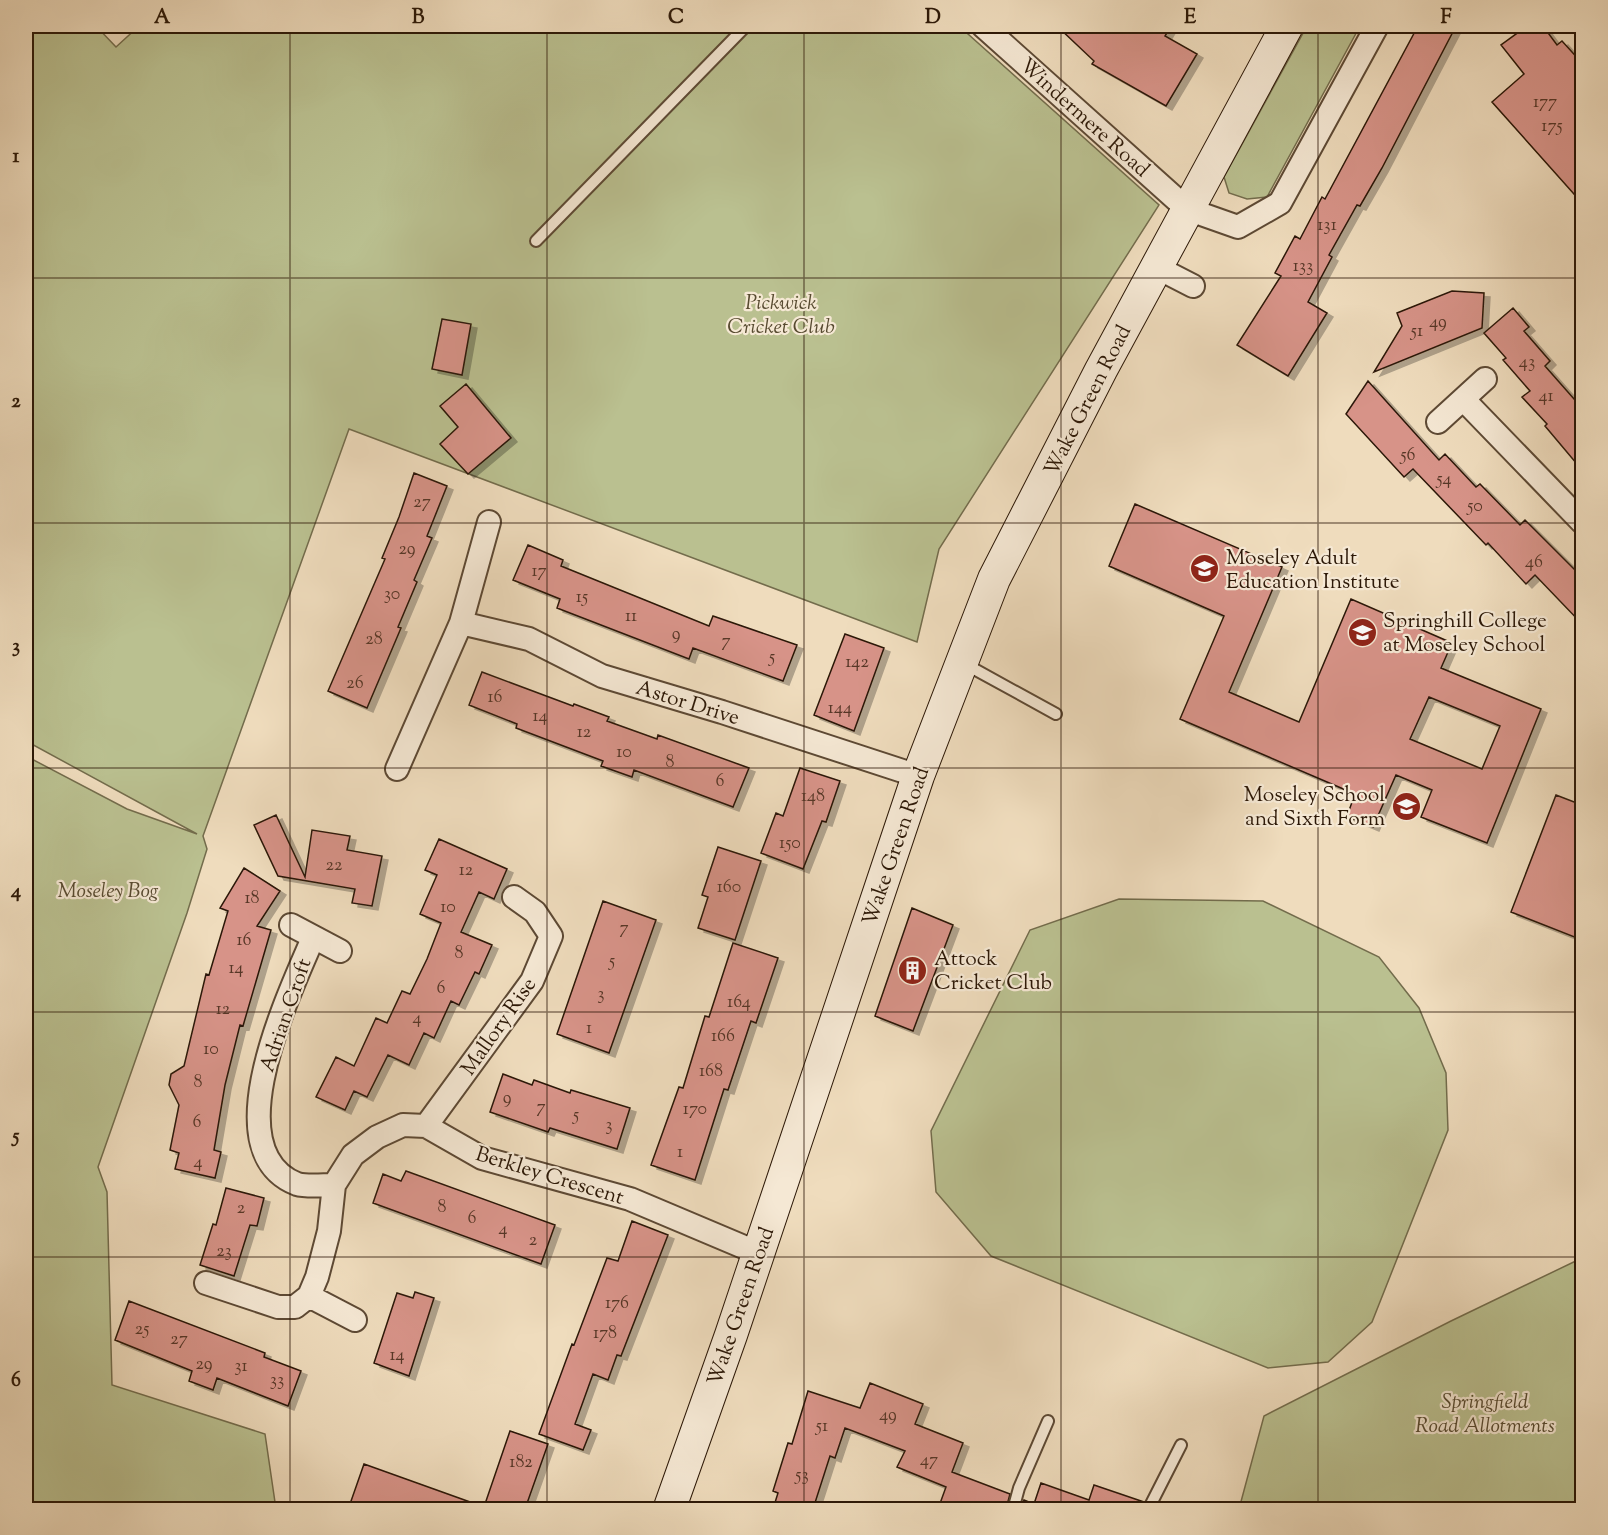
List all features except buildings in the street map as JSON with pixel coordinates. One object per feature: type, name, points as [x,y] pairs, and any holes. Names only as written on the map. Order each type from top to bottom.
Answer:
[{"type":"street","name":"Windermere Road","points":[[983,26],[1187,209]]},
{"type":"street","name":"Wake Green Road","points":[[669,1509],[731,1335],[918,776],[994,579],[1156,267],[1287,26]]},
{"type":"street","points":[[1187,209],[1238,227],[1280,202],[1377,26]]},
{"type":"street","points":[[1156,267],[1192,286]]},
{"type":"street","points":[[1438,422],[1485,379]]},
{"type":"street","points":[[1464,400],[1582,522]]},
{"type":"street","points":[[397,769],[461,623],[489,522]]},
{"type":"street","name":"Astor Drive","points":[[461,623],[529,639],[602,676],[722,712],[918,776]]},
{"type":"street","name":"Mallory Rise","points":[[426,1126],[532,981],[551,936],[535,912],[514,897]]},
{"type":"street","name":"Adrian Croft","points":[[291,926],[340,951]]},
{"type":"street","name":"Adrian Croft","points":[[313,938],[289,994],[264,1064],[258,1116],[262,1145],[269,1164],[299,1185],[334,1185]]},
{"type":"street","points":[[206,1283],[278,1307],[295,1307],[309,1296],[317,1277],[329,1231],[334,1185],[352,1155],[377,1137],[403,1125],[426,1126]]},
{"type":"street","name":"Berkley Crescent","points":[[426,1126],[482,1158],[630,1199],[758,1253]]},
{"type":"street","points":[[309,1296],[355,1320]]},
{"type":"lane","points":[[536,241],[746,26]]},
{"type":"lane","points":[[962,663],[1056,714]]},
{"type":"lane","points":[[1013,1509],[1019,1488],[1048,1421]]},
{"type":"lane","points":[[1148,1509],[1180,1444]]},
{"type":"green space","points":[[26,26],[96,26],[116,47],[139,26],[959,26],[1159,205],[939,549],[917,642],[349,429],[203,836],[207,849],[187,913],[98,1167],[107,1192],[112,1385],[265,1434],[276,1509],[26,1509],[26,756],[127,809],[197,834],[26,741]]},
{"type":"green space","points":[[1307,26],[1360,26],[1267,197],[1247,199],[1229,193],[1224,177]]},
{"type":"green space","points":[[1119,899],[1263,901],[1379,957],[1419,1008],[1446,1073],[1448,1130],[1372,1322],[1328,1362],[1268,1368],[991,1256],[936,1192],[931,1131],[1030,930]]},
{"type":"green space","name":"Springfield Road Allotments","points":[[1582,1258],[1582,1509],[1239,1509],[1264,1416],[1451,1321]]},
{"type":"place","name":"Moseley Adult Education Institute","points":[[1205,569]]},
{"type":"place","name":"Springhill College at Moseley School","points":[[1362,632]]},
{"type":"place","name":"Moseley School and Sixth Form","points":[[1406,806]]},
{"type":"place","name":"Attock Cricket Club","points":[[913,970]]},
{"type":"park label","name":"Pickwick Cricket Club","points":[[781,314]]},
{"type":"park label","name":"Moseley Bog","points":[[108,890]]}]
